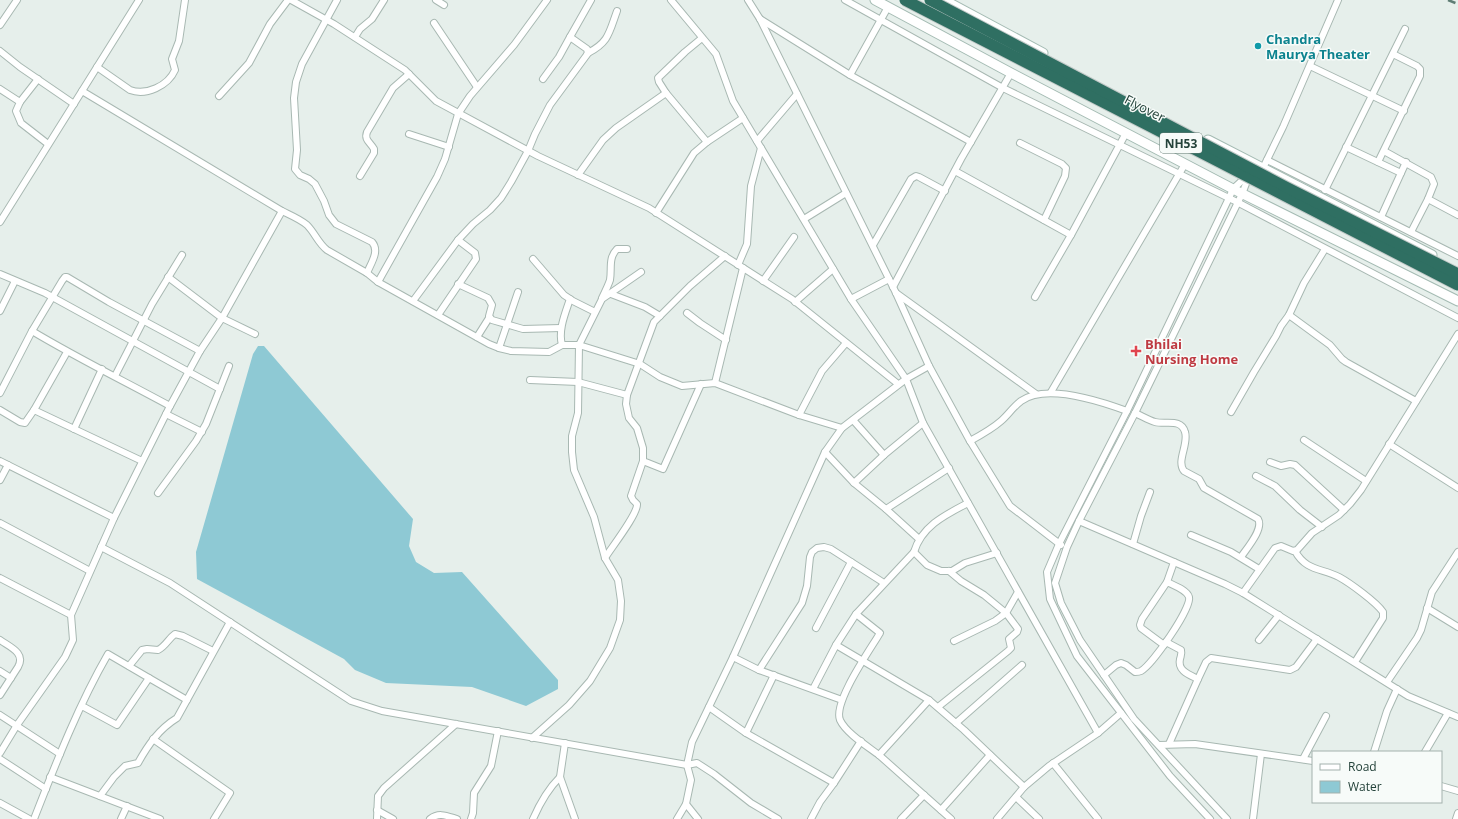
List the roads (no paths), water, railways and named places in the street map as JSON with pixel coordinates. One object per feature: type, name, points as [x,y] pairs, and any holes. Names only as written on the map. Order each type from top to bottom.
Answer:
[{"type":"highway","name":"Flyover","points":[[905,0],[1458,285]]},
{"type":"highway","name":"Flyover","points":[[930,0],[1286,187],[1458,274]]},
{"type":"street","points":[[0,25],[2,17],[17,0]]},
{"type":"street","points":[[0,222],[2,213],[74,104],[139,0]]},
{"type":"street","points":[[97,67],[130,90],[136,92],[150,91],[169,80],[175,70],[172,59],[179,41],[185,0]]},
{"type":"street","points":[[219,96],[249,63],[270,24],[288,0]]},
{"type":"street","points":[[291,0],[355,37],[405,70],[436,101],[458,114],[528,151],[656,212],[795,302],[898,384]]},
{"type":"street","points":[[338,0],[302,64],[296,82],[294,98],[297,150],[294,165],[295,169],[300,175],[315,184],[324,201],[328,215],[336,224],[372,242],[376,246],[376,253],[367,273]]},
{"type":"street","points":[[355,37],[360,29],[372,19],[384,0]]},
{"type":"street","points":[[436,0],[444,5]]},
{"type":"street","points":[[378,282],[429,193],[445,159],[458,114],[477,87],[514,45],[547,0]]},
{"type":"street","points":[[543,79],[559,57],[591,0]]},
{"type":"street","points":[[671,0],[716,54],[733,101],[851,298],[906,379],[923,423],[1098,733]]},
{"type":"street","points":[[748,0],[760,19],[895,290],[929,366],[970,441],[1010,506],[1059,544],[1067,546]]},
{"type":"street","points":[[845,0],[1003,88],[1237,202],[1458,318]]},
{"type":"street","points":[[875,0],[1242,194],[1458,301]]},
{"type":"street","points":[[944,0],[1156,113],[1265,164],[1325,190],[1458,256]]},
{"type":"street","points":[[1210,819],[1170,776],[1077,656],[1050,599],[1047,572],[1059,544],[1127,411],[1233,189],[1250,173],[1265,164],[1283,127],[1338,0]]},
{"type":"street","points":[[850,75],[888,7]]},
{"type":"street","points":[[413,302],[458,240],[501,198],[528,151],[534,134],[550,105],[588,53],[599,47],[604,42],[617,11]]},
{"type":"street","points":[[760,19],[850,75],[971,142]]},
{"type":"street","points":[[434,23],[477,87]]},
{"type":"street","points":[[1325,190],[1405,29]]},
{"type":"street","points":[[570,37],[587,49],[588,53]]},
{"type":"street","points":[[702,38],[658,78],[658,82],[707,142]]},
{"type":"street","points":[[0,51],[74,104]]},
{"type":"street","points":[[1378,162],[1420,76],[1420,69],[1417,66],[1393,54]]},
{"type":"street","points":[[1310,66],[1404,111]]},
{"type":"street","points":[[895,290],[944,191],[1011,73]]},
{"type":"street","points":[[360,176],[374,153],[374,149],[367,140],[367,132],[393,88],[409,74]]},
{"type":"street","points":[[38,79],[20,102],[16,111],[21,123],[48,144]]},
{"type":"street","points":[[0,89],[20,102]]},
{"type":"street","points":[[82,91],[307,225],[322,246],[367,273],[378,282],[499,348],[511,351],[549,352],[562,346],[579,345],[640,364],[660,377],[682,386],[715,383],[799,415],[842,428]]},
{"type":"street","points":[[578,175],[603,140],[616,128],[666,93]]},
{"type":"street","points":[[757,141],[797,94]]},
{"type":"street","points":[[656,212],[694,153],[707,142],[743,118]]},
{"type":"street","points":[[1035,297],[1071,235],[1126,133]]},
{"type":"street","points":[[409,134],[449,147]]},
{"type":"street","points":[[1020,143],[1062,164],[1066,168],[1065,176],[1044,220]]},
{"type":"street","points":[[1346,147],[1401,173]]},
{"type":"street","points":[[715,383],[747,244],[751,186],[761,148]]},
{"type":"street","points":[[1384,150],[1431,177],[1434,184],[1411,232]]},
{"type":"street","points":[[1381,217],[1406,162]]},
{"type":"street","points":[[1051,392],[1185,164]]},
{"type":"street","points":[[1265,164],[1458,268]]},
{"type":"street","points":[[955,172],[1071,235]]},
{"type":"street","points":[[1228,819],[1134,720],[1080,640],[1061,603],[1055,583],[1067,546],[1135,413],[1242,194],[1250,173]]},
{"type":"street","points":[[873,246],[910,179],[916,176],[919,177],[944,191]]},
{"type":"street","points":[[804,220],[846,192]]},
{"type":"street","points":[[1428,199],[1458,215]]},
{"type":"street","points":[[0,753],[17,725],[65,657],[73,640],[70,615],[114,518],[170,406],[200,351],[222,318],[282,211]]},
{"type":"street","points":[[763,281],[794,237]]},
{"type":"street","points":[[438,315],[476,259],[476,255],[473,251],[458,240]]},
{"type":"street","points":[[532,738],[569,705],[590,681],[610,648],[620,620],[621,601],[618,580],[605,558],[594,517],[574,470],[572,436],[578,413],[579,401],[579,345],[610,280],[610,264],[612,256],[617,249],[627,250]]},
{"type":"street","points":[[1231,412],[1281,326],[1289,315],[1304,283],[1325,249]]},
{"type":"street","points":[[115,376],[143,321],[182,255]]},
{"type":"street","points":[[605,558],[628,524],[637,507],[637,504],[631,496],[643,461],[643,448],[637,428],[629,418],[626,404],[627,395],[640,364],[654,322],[690,286],[725,256]]},
{"type":"street","points":[[533,258],[557,288],[570,299],[595,312]]},
{"type":"street","points":[[795,302],[833,269]]},
{"type":"street","points":[[602,298],[611,294],[642,272]]},
{"type":"street","points":[[0,274],[45,293],[220,389]]},
{"type":"street","points":[[0,393],[32,331],[65,277],[200,351]]},
{"type":"street","points":[[168,277],[222,318],[255,334]]},
{"type":"street","points":[[851,298],[889,279]]},
{"type":"street","points":[[0,311],[15,281]]},
{"type":"street","points":[[458,284],[488,298],[492,306],[490,318],[477,337]]},
{"type":"street","points":[[895,290],[1036,394]]},
{"type":"street","points":[[499,348],[518,292]]},
{"type":"street","points":[[611,294],[645,306],[660,316]]},
{"type":"street","points":[[562,346],[560,337],[561,328],[570,299]]},
{"type":"street","points":[[687,313],[726,340]]},
{"type":"street","points":[[1289,315],[1330,345],[1346,362],[1416,401]]},
{"type":"street","points":[[490,318],[492,320],[523,329],[561,328]]},
{"type":"street","points":[[32,331],[67,352],[170,406]]},
{"type":"street","points":[[1295,551],[1312,533],[1322,527],[1350,504],[1458,334]]},
{"type":"street","points":[[799,415],[822,371],[846,343]]},
{"type":"street","points":[[0,410],[20,422],[25,422],[34,410],[67,352]]},
{"type":"street","points":[[158,493],[172,476],[202,432],[214,408],[229,366]]},
{"type":"street","points":[[677,819],[686,804],[691,780],[687,765],[692,742],[733,657],[826,452],[842,428],[898,384],[929,366]]},
{"type":"street","points":[[74,429],[102,369]]},
{"type":"street","points":[[530,380],[578,382],[627,395]]},
{"type":"street","points":[[643,461],[663,468],[701,384]]},
{"type":"street","points":[[970,441],[992,428],[1020,402],[1036,394],[1051,392],[1102,402],[1127,411]]},
{"type":"street","points":[[34,410],[142,461]]},
{"type":"street","points":[[1135,413],[1161,423],[1174,422],[1183,428],[1186,434],[1181,465],[1184,471],[1199,479],[1204,488],[1258,519],[1260,522],[1259,529],[1241,557]]},
{"type":"street","points":[[166,414],[202,432]]},
{"type":"street","points":[[853,420],[884,455]]},
{"type":"street","points":[[854,482],[923,423]]},
{"type":"street","points":[[1304,440],[1366,481]]},
{"type":"street","points":[[1389,444],[1458,488]]},
{"type":"street","points":[[826,452],[854,482],[886,508],[919,539]]},
{"type":"street","points":[[0,461],[114,518]]},
{"type":"street","points":[[1270,462],[1282,466],[1290,464],[1295,465],[1344,510]]},
{"type":"street","points":[[0,480],[8,465]]},
{"type":"street","points":[[886,508],[949,468]]},
{"type":"street","points":[[1256,476],[1275,486],[1300,510],[1322,527]]},
{"type":"street","points":[[1133,544],[1150,492]]},
{"type":"street","points":[[814,689],[836,645],[856,614],[914,552],[919,539],[931,525],[968,503]]},
{"type":"street","points":[[1079,521],[1243,593],[1408,696],[1457,716]]},
{"type":"street","points":[[0,523],[90,571]]},
{"type":"street","points":[[1191,535],[1241,557],[1259,569]]},
{"type":"street","points":[[1243,593],[1275,548],[1281,546],[1295,551],[1307,565],[1312,568],[1339,577],[1383,612],[1383,618],[1355,662]]},
{"type":"street","points":[[101,547],[170,583],[351,701],[382,711],[532,738],[687,765],[697,763],[714,774],[751,803],[778,819]]},
{"type":"street","points":[[759,670],[802,603],[807,586],[810,557],[812,552],[817,548],[824,547],[831,549],[884,583]]},
{"type":"street","points":[[914,552],[927,565],[941,571],[952,571],[965,563],[997,553]]},
{"type":"street","points":[[1387,682],[1417,638],[1432,592],[1458,552]]},
{"type":"street","points":[[816,628],[851,562]]},
{"type":"street","points":[[1174,562],[1167,582],[1142,619],[1140,625],[1141,628],[1165,643],[1181,650],[1182,654],[1180,666],[1183,671],[1198,679]]},
{"type":"street","points":[[938,707],[1010,649],[1011,646],[1009,639],[1017,632],[1018,629],[1006,613],[984,595],[961,581],[949,571]]},
{"type":"street","points":[[0,578],[70,615]]},
{"type":"street","points":[[1104,675],[1116,665],[1121,663],[1135,672],[1142,670],[1165,643],[1186,611],[1189,598],[1185,591],[1167,582]]},
{"type":"street","points":[[954,641],[995,621],[1006,613],[1018,592]]},
{"type":"street","points":[[1427,608],[1458,627]]},
{"type":"street","points":[[856,614],[880,633],[863,660],[842,700],[839,712],[840,719],[848,731],[879,755],[951,819]]},
{"type":"street","points":[[1259,640],[1279,615]]},
{"type":"street","points":[[100,796],[114,777],[126,766],[138,763],[165,725],[177,718],[230,622]]},
{"type":"street","points":[[129,666],[142,650],[158,650],[175,634],[183,636],[213,651]]},
{"type":"street","points":[[1169,744],[1206,662],[1211,658],[1290,670],[1296,667],[1317,639]]},
{"type":"street","points":[[0,640],[15,650],[21,658],[21,662],[0,695]]},
{"type":"street","points":[[836,645],[930,700],[1024,787]]},
{"type":"street","points":[[34,819],[60,754],[98,672],[108,654],[187,700]]},
{"type":"street","points":[[733,657],[759,670],[842,700]]},
{"type":"street","points":[[956,723],[1022,665]]},
{"type":"street","points":[[0,671],[11,678]]},
{"type":"street","points":[[746,733],[774,675]]},
{"type":"street","points":[[82,706],[117,725],[149,678]]},
{"type":"street","points":[[1374,751],[1387,711],[1397,689]]},
{"type":"street","points":[[879,755],[930,700]]},
{"type":"street","points":[[708,707],[746,733],[834,783]]},
{"type":"street","points":[[997,819],[1024,787],[1053,763],[1098,733],[1121,713]]},
{"type":"street","points":[[1426,751],[1448,713]]},
{"type":"street","points":[[0,715],[60,754]]},
{"type":"street","points":[[1303,759],[1326,716]]},
{"type":"street","points":[[377,819],[379,794],[456,724]]},
{"type":"street","points":[[471,819],[473,813],[474,793],[491,766],[498,731]]},
{"type":"street","points":[[153,740],[230,793],[214,819]]},
{"type":"street","points":[[811,819],[820,802],[861,741]]},
{"type":"street","points":[[565,743],[560,777],[575,819]]},
{"type":"street","points":[[1159,745],[1195,744],[1312,761]]},
{"type":"street","points":[[1253,819],[1261,754]]},
{"type":"street","points":[[941,810],[990,755]]},
{"type":"street","points":[[0,759],[46,789]]},
{"type":"street","points":[[1053,763],[1098,819]]},
{"type":"street","points":[[50,777],[160,819]]},
{"type":"street","points":[[532,819],[550,787],[560,777]]},
{"type":"street","points":[[1442,786],[1458,791]]},
{"type":"street","points":[[901,819],[924,795]]},
{"type":"street","points":[[1016,797],[1039,819]]},
{"type":"street","points":[[0,803],[29,819]]},
{"type":"street","points":[[686,804],[698,819]]},
{"type":"street","points":[[121,819],[127,806]]},
{"type":"street","points":[[377,810],[393,819]]},
{"type":"street","points":[[1456,819],[1458,813]]},
{"type":"street","points":[[430,819],[441,814],[457,819]]},
{"type":"water","points":[[258,346],[264,346],[413,519],[409,546],[416,562],[434,573],[462,572],[558,680],[558,689],[526,706],[472,687],[386,683],[355,670],[344,659],[197,579],[196,552],[253,354]]},
{"type":"railway","points":[[1448,0],[1458,4]]},
{"type":"place","name":"Chandra Maurya Theater","points":[[1258,46]]},
{"type":"place","name":"Bhilai Nursing Home","points":[[1136,351]]}]
